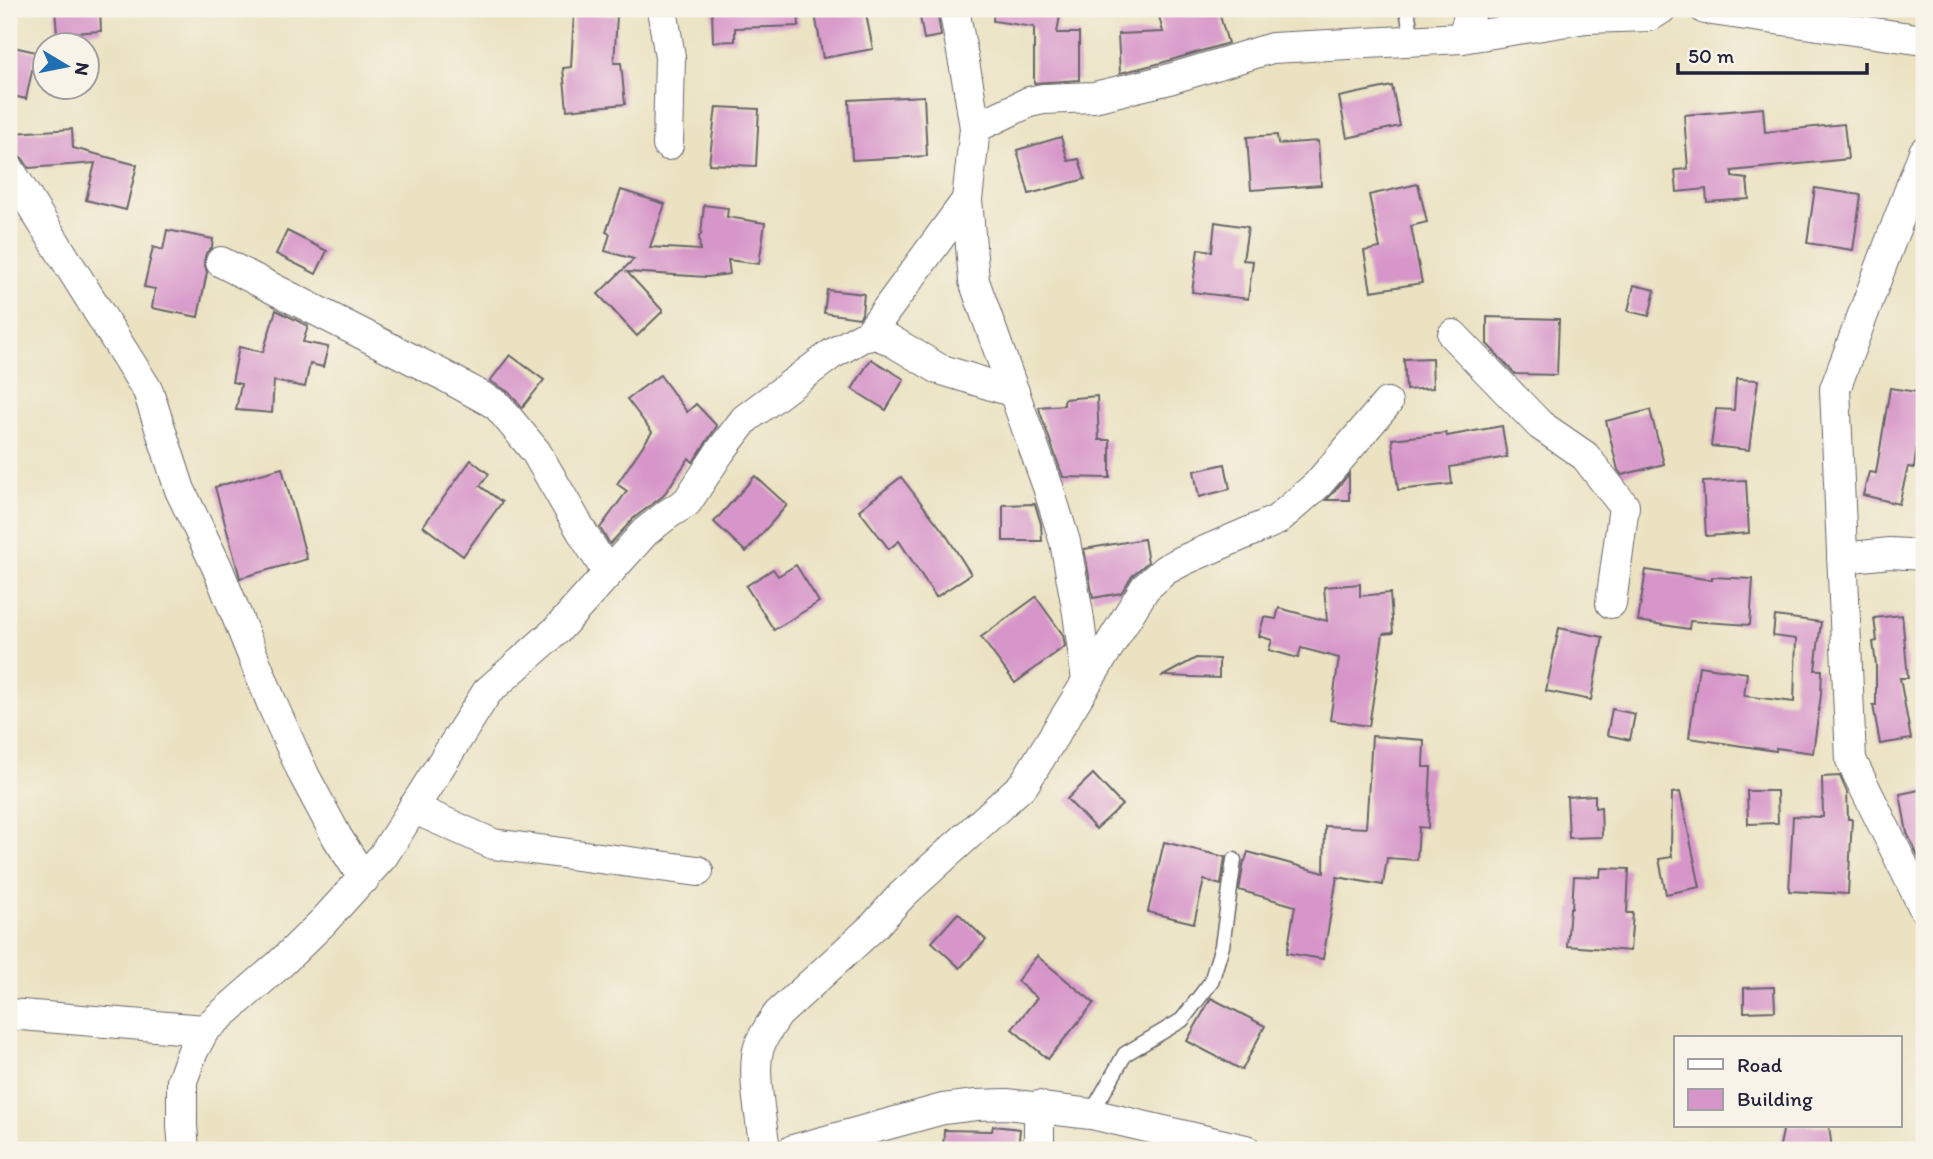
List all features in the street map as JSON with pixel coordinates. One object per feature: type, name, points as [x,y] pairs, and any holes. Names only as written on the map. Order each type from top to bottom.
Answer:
[{"type":"street","points":[[662,9],[670,57],[668,145]]},
{"type":"street","points":[[954,9],[975,128],[967,200],[974,281],[1048,486],[1065,542],[1087,681]]},
{"type":"street","points":[[1462,38],[1472,9]]},
{"type":"street","points":[[975,128],[1030,102],[1094,97],[1166,80],[1268,49],[1462,38],[1586,18],[1650,16],[1662,9]]},
{"type":"street","points":[[1705,9],[1924,40]]},
{"type":"street","points":[[1924,152],[1917,196],[1835,389],[1852,760],[1924,908]]},
{"type":"street","points":[[9,169],[148,391],[180,490],[217,567],[273,706],[337,837],[364,879]]},
{"type":"street","points":[[184,1150],[182,1082],[204,1030],[280,964],[364,879],[383,856],[487,692],[557,629],[645,531],[687,502],[745,419],[832,354],[868,334],[967,200]]},
{"type":"street","points":[[221,262],[441,373],[497,405],[536,452],[608,573]]},
{"type":"street","points":[[868,334],[881,335],[939,369],[1014,392]]},
{"type":"street","points":[[1453,335],[1540,425],[1585,456],[1624,506],[1611,604]]},
{"type":"street","points":[[765,1150],[755,1070],[758,1049],[778,1014],[875,925],[902,895],[1024,784],[1144,588],[1165,570],[1184,560],[1277,520],[1318,484],[1387,403]]},
{"type":"street","points":[[1842,558],[1890,553],[1924,555]]},
{"type":"street","points":[[414,808],[494,844],[698,871]]},
{"type":"street","points":[[9,1014],[204,1030]]},
{"type":"street","points":[[793,1150],[943,1109],[1007,1104],[1091,1114],[1246,1150]]},
{"type":"street","points":[[1039,1106],[1039,1150]]},
{"type":"lane","points":[[1407,9],[1412,40]]},
{"type":"lane","points":[[1091,1114],[1125,1054],[1182,1020],[1211,982],[1222,946],[1234,860]]},
{"type":"building","points":[[55,9],[100,9],[101,31],[57,32]]},
{"type":"building","points":[[712,9],[798,9],[799,26],[735,28],[735,41],[713,42]]},
{"type":"building","points":[[814,9],[865,9],[873,49],[823,58]]},
{"type":"building","points":[[937,9],[941,36],[924,39],[919,11]]},
{"type":"building","points":[[994,9],[1061,9],[1057,33],[1079,33],[1079,80],[1034,83],[1034,27],[993,21]]},
{"type":"building","points":[[1183,9],[1218,9],[1228,43],[1120,73],[1118,34],[1163,32],[1159,16]]},
{"type":"building","points":[[574,13],[617,16],[614,63],[621,63],[625,104],[567,110],[563,68],[571,67]]},
{"type":"building","points":[[9,46],[32,51],[32,71],[26,99],[9,95]]},
{"type":"building","points":[[1392,86],[1400,126],[1347,138],[1339,97]]},
{"type":"building","points":[[924,96],[927,156],[852,160],[849,100]]},
{"type":"building","points":[[716,107],[759,109],[756,166],[709,164]]},
{"type":"building","points":[[1763,108],[1765,132],[1844,124],[1848,159],[1732,171],[1732,177],[1747,179],[1749,199],[1707,202],[1706,189],[1677,192],[1675,170],[1688,169],[1684,115]]},
{"type":"building","points":[[72,129],[73,148],[137,165],[126,210],[86,200],[95,163],[29,168],[16,153],[14,133]]},
{"type":"building","points":[[1277,135],[1278,144],[1318,141],[1321,185],[1251,190],[1247,137]]},
{"type":"building","points":[[1061,137],[1068,161],[1079,159],[1085,179],[1029,194],[1017,150]]},
{"type":"building","points":[[1418,184],[1427,222],[1411,226],[1422,283],[1371,291],[1364,251],[1380,248],[1369,195]]},
{"type":"building","points":[[1815,188],[1861,195],[1853,250],[1807,243]]},
{"type":"building","points":[[621,190],[665,204],[650,247],[700,250],[699,235],[704,205],[728,208],[727,217],[765,223],[759,264],[728,260],[730,274],[707,277],[627,272],[663,311],[637,336],[598,294],[634,259],[605,251],[610,234],[606,232]]},
{"type":"building","points":[[1215,222],[1248,227],[1243,260],[1253,261],[1248,299],[1192,292],[1198,249],[1212,251]]},
{"type":"building","points":[[167,230],[213,239],[204,262],[207,272],[198,317],[152,308],[155,289],[144,287],[153,247],[163,250]]},
{"type":"building","points":[[287,231],[327,251],[316,274],[276,254]]},
{"type":"building","points":[[1634,285],[1655,290],[1649,316],[1628,311]]},
{"type":"building","points":[[827,290],[864,294],[862,314],[859,318],[824,313]]},
{"type":"building","points":[[276,310],[308,326],[303,342],[328,347],[323,367],[310,364],[305,387],[274,381],[272,413],[236,410],[241,384],[232,382],[239,347],[263,352]]},
{"type":"building","points":[[1487,317],[1559,319],[1557,375],[1515,374],[1487,344]]},
{"type":"building","points":[[510,355],[544,380],[522,408],[510,393],[490,381]]},
{"type":"building","points":[[1432,358],[1433,388],[1406,390],[1404,359]]},
{"type":"building","points":[[871,359],[904,379],[886,410],[852,389]]},
{"type":"building","points":[[660,375],[687,412],[696,404],[717,426],[693,462],[689,458],[663,496],[634,518],[610,544],[600,528],[627,491],[617,484],[652,432],[627,399]]},
{"type":"building","points":[[1736,379],[1758,380],[1749,450],[1711,446],[1716,409],[1734,410]]},
{"type":"building","points":[[1890,388],[1924,393],[1924,448],[1917,447],[1914,468],[1908,467],[1899,504],[1863,495],[1869,472],[1876,473]]},
{"type":"building","points":[[1097,396],[1099,440],[1110,440],[1110,478],[1063,477],[1039,407],[1064,405],[1064,399]]},
{"type":"building","points":[[1650,410],[1664,464],[1622,475],[1618,470],[1606,421]]},
{"type":"building","points":[[1502,426],[1507,457],[1450,467],[1452,484],[1398,490],[1392,439],[1446,433],[1447,436]]},
{"type":"building","points":[[471,460],[489,474],[480,486],[502,502],[463,556],[423,526]]},
{"type":"building","points":[[1225,464],[1230,489],[1199,497],[1194,471]]},
{"type":"building","points":[[282,468],[307,559],[240,578],[215,487]]},
{"type":"building","points":[[1349,474],[1349,500],[1326,500],[1331,495]]},
{"type":"building","points":[[755,476],[787,505],[746,552],[714,522]]},
{"type":"building","points":[[901,477],[946,535],[971,574],[936,597],[899,541],[889,549],[859,510]]},
{"type":"building","points":[[1746,480],[1749,533],[1706,536],[1703,482]]},
{"type":"building","points":[[1035,504],[1041,524],[1042,541],[1003,541],[1003,505]]},
{"type":"building","points":[[1144,539],[1148,562],[1133,575],[1121,593],[1093,598],[1084,549]]},
{"type":"building","points":[[796,565],[819,602],[774,630],[746,586],[773,569],[778,576]]},
{"type":"building","points":[[1646,570],[1712,580],[1712,577],[1753,579],[1750,625],[1690,621],[1689,629],[1638,621]]},
{"type":"building","points":[[1360,584],[1360,596],[1390,593],[1393,633],[1383,634],[1369,726],[1330,720],[1339,658],[1301,648],[1298,658],[1269,650],[1272,640],[1259,636],[1264,617],[1276,619],[1279,608],[1327,621],[1324,587]]},
{"type":"building","points":[[1036,597],[1063,635],[1065,646],[1015,683],[981,637]]},
{"type":"building","points":[[1902,615],[1908,678],[1900,678],[1911,739],[1880,744],[1873,705],[1876,705],[1876,665],[1873,642],[1877,641],[1874,618]]},
{"type":"building","points":[[1775,616],[1821,622],[1815,670],[1822,670],[1821,695],[1813,753],[1776,748],[1776,751],[1689,738],[1699,666],[1747,673],[1744,696],[1794,702],[1796,639],[1773,636]]},
{"type":"building","points":[[1559,628],[1603,637],[1591,700],[1546,691]]},
{"type":"building","points":[[1196,658],[1219,659],[1219,678],[1163,676]]},
{"type":"building","points":[[1612,709],[1635,714],[1630,740],[1607,735]]},
{"type":"building","points":[[1372,736],[1424,740],[1423,767],[1431,767],[1428,828],[1419,827],[1417,860],[1387,858],[1383,885],[1337,877],[1323,959],[1287,953],[1295,906],[1239,890],[1244,861],[1248,852],[1324,873],[1325,826],[1366,828]]},
{"type":"building","points":[[1093,774],[1122,805],[1096,829],[1067,799]]},
{"type":"building","points":[[1840,776],[1847,792],[1848,819],[1852,819],[1848,894],[1789,891],[1793,816],[1823,817],[1822,777]]},
{"type":"building","points":[[1924,789],[1924,869],[1907,833],[1900,794]]},
{"type":"building","points":[[1747,791],[1777,791],[1778,823],[1748,824]]},
{"type":"building","points":[[1680,792],[1700,887],[1666,894],[1659,859],[1672,857],[1672,793]]},
{"type":"building","points":[[1595,795],[1595,808],[1601,807],[1602,837],[1569,838],[1567,797]]},
{"type":"building","points":[[1164,842],[1225,857],[1221,885],[1204,880],[1194,923],[1148,912]]},
{"type":"building","points":[[1601,868],[1629,869],[1627,913],[1633,913],[1630,951],[1567,946],[1574,876],[1600,877]]},
{"type":"building","points":[[958,913],[986,940],[960,968],[932,942]]},
{"type":"building","points":[[1037,956],[1094,1003],[1048,1059],[1012,1029],[1037,998],[1017,981]]},
{"type":"building","points":[[1774,987],[1775,1011],[1744,1012],[1744,988]]},
{"type":"building","points":[[1211,998],[1265,1026],[1242,1070],[1187,1041]]},
{"type":"building","points":[[993,1126],[1020,1129],[1018,1150],[943,1150],[944,1130],[992,1131]]},
{"type":"building","points":[[1784,1128],[1829,1128],[1832,1150],[1779,1150]]}]
